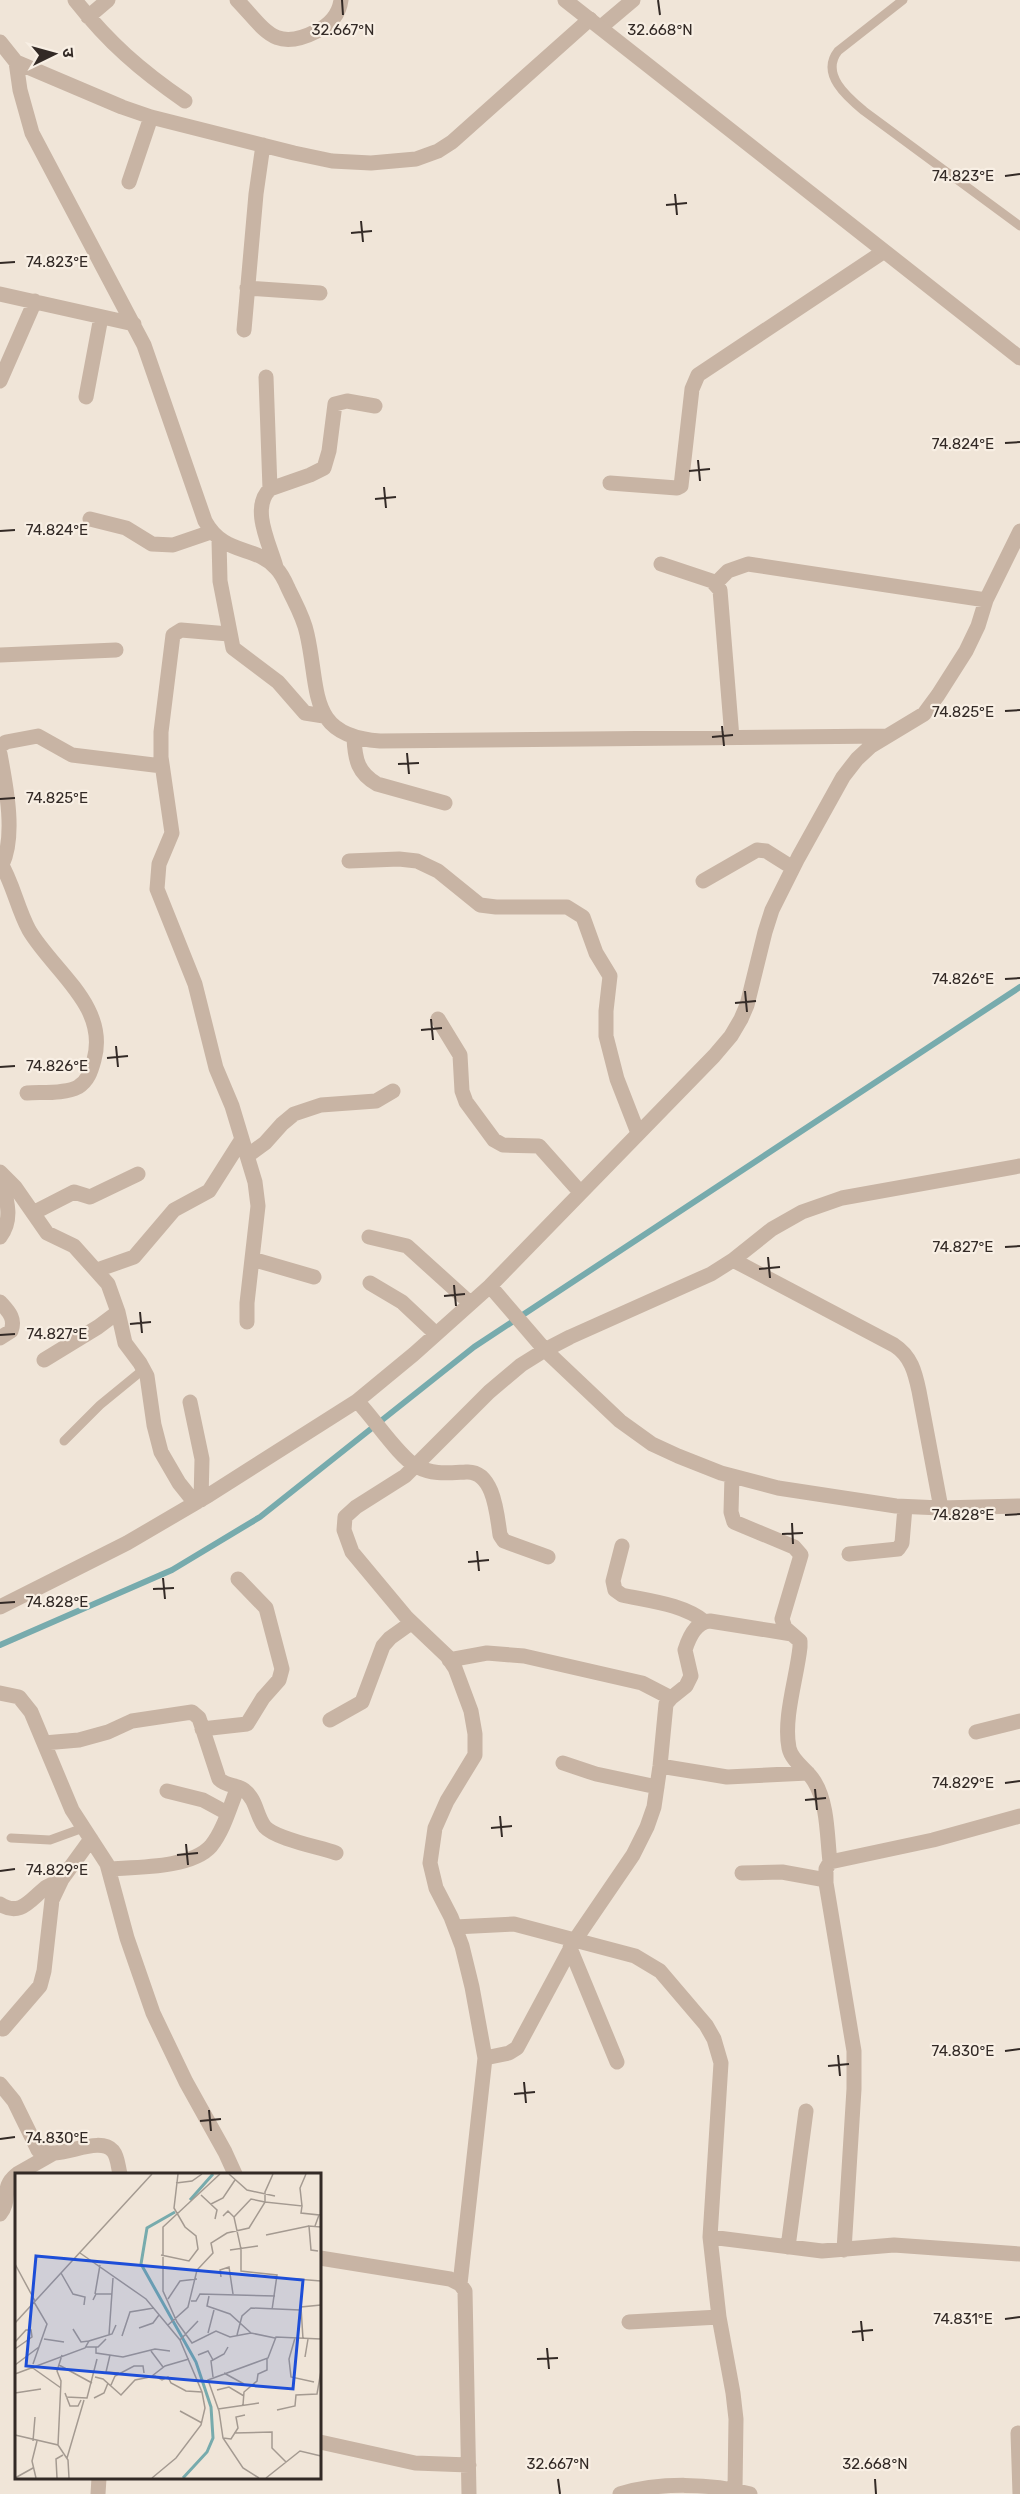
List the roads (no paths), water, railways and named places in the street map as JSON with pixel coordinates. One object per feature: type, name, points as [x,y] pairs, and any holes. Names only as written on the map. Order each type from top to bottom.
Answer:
[{"type":"street","points":[[75,0],[115,47],[135,65],[185,101]]},
{"type":"street","points":[[88,17],[108,0]]},
{"type":"street","points":[[237,0],[270,35],[291,41],[300,40],[314,33],[333,20],[341,0]]},
{"type":"street","points":[[565,0],[1020,358]]},
{"type":"street","points":[[0,42],[16,62],[59,82],[151,117],[332,161],[349,163],[399,161],[416,159],[438,151],[452,142],[596,23],[633,0]]},
{"type":"street","points":[[16,62],[20,90],[32,133],[134,324],[155,375],[205,521],[215,536],[228,633],[233,648],[278,682],[305,713],[324,716]]},
{"type":"street","points":[[129,182],[151,117]]},
{"type":"street","points":[[244,330],[256,194],[263,145]]},
{"type":"street","points":[[610,483],[677,488],[681,486],[692,389],[698,375],[883,252]]},
{"type":"street","points":[[247,288],[320,292]]},
{"type":"street","points":[[0,294],[134,324]]},
{"type":"street","points":[[0,381],[35,301]]},
{"type":"street","points":[[86,397],[101,316]]},
{"type":"street","points":[[266,377],[270,489]]},
{"type":"street","points":[[375,406],[347,401],[336,405],[324,468],[270,489],[265,494],[261,509],[276,567],[301,615],[307,632],[324,716],[338,731],[354,738],[380,741],[886,736]]},
{"type":"street","points":[[90,519],[126,528],[152,544],[173,545],[215,536],[276,567]]},
{"type":"street","points":[[0,1607],[127,1543],[198,1502],[357,1401],[470,1303],[494,1290],[580,1192],[731,1036],[747,1005],[772,910],[843,777],[864,752],[924,714],[938,695],[966,651],[978,626],[986,600],[1020,531]]},
{"type":"street","points":[[661,564],[716,583],[720,590],[732,738]]},
{"type":"street","points":[[716,583],[738,566],[760,565],[986,600]]},
{"type":"street","points":[[228,633],[181,630],[173,635],[161,732],[162,766],[172,833],[159,864],[157,889],[203,1007],[216,1068],[255,1182],[258,1206],[247,1322]]},
{"type":"street","points":[[0,655],[116,650]]},
{"type":"street","points":[[0,746],[6,742],[38,736],[80,757],[162,766]]},
{"type":"street","points":[[354,738],[355,758],[361,773],[367,779],[377,784],[445,803]]},
{"type":"street","points":[[0,754],[6,791],[9,835],[7,853],[1,864],[29,930],[84,999],[96,1032],[97,1049],[86,1080],[77,1087],[69,1089],[27,1093]]},
{"type":"street","points":[[703,880],[757,850],[766,851],[793,868]]},
{"type":"street","points":[[348,861],[399,859],[417,861],[438,871],[480,905],[567,907],[583,917],[596,953],[610,976],[606,1036],[617,1079],[638,1133]]},
{"type":"street","points":[[438,1019],[460,1055],[463,1096],[494,1140],[503,1145],[539,1146],[580,1192]]},
{"type":"street","points":[[247,1156],[265,1143],[294,1114],[321,1105],[376,1101],[393,1091]]},
{"type":"street","points":[[97,1270],[134,1257],[174,1210],[209,1191],[242,1139]]},
{"type":"street","points":[[469,2494],[467,2298],[460,2284],[485,2058],[472,1987],[455,1927],[431,1875],[435,1828],[457,1781],[475,1755],[476,1744],[471,1711],[455,1668],[411,1623],[352,1552],[347,1541],[344,1522],[349,1512],[393,1485],[541,1344],[711,1274],[772,1229],[802,1212],[842,1198],[1020,1166]]},
{"type":"street","points":[[0,1173],[15,1187],[47,1233],[74,1246],[108,1284],[118,1311],[125,1343],[144,1370],[158,1444],[168,1467],[198,1502]]},
{"type":"street","points":[[0,1173],[8,1217],[6,1229],[0,1237]]},
{"type":"street","points":[[33,1213],[74,1192],[90,1197],[138,1174]]},
{"type":"street","points":[[369,1237],[407,1246],[470,1303]]},
{"type":"street","points":[[252,1259],[314,1277]]},
{"type":"street","points":[[733,1260],[894,1345],[906,1355],[915,1374],[919,1391],[941,1508]]},
{"type":"street","points":[[370,1283],[402,1302],[436,1334]]},
{"type":"street","points":[[494,1290],[541,1344],[635,1433],[678,1456],[732,1476],[778,1488],[905,1506],[941,1508],[1020,1506]]},
{"type":"street","points":[[0,1302],[13,1318],[13,1323],[11,1331],[0,1338]]},
{"type":"street","points":[[44,1360],[98,1327],[118,1311]]},
{"type":"street","points":[[357,1401],[414,1466],[433,1473],[468,1472],[480,1476],[490,1491],[500,1535],[504,1541],[548,1557]]},
{"type":"street","points":[[190,1402],[202,1459],[198,1502]]},
{"type":"street","points":[[732,1476],[731,1512],[734,1522],[794,1547],[801,1555],[782,1619],[785,1628],[800,1641],[788,1745],[794,1759],[814,1779],[822,1800],[830,1862],[826,1869],[826,1880],[854,2051],[854,2089],[844,2250]]},
{"type":"street","points":[[849,1554],[898,1549],[902,1543],[905,1506]]},
{"type":"street","points":[[622,1546],[613,1581],[615,1590],[622,1595],[692,1612],[705,1622],[792,1634]]},
{"type":"street","points":[[202,1729],[247,1724],[282,1674],[281,1662],[266,1608],[238,1579]]},
{"type":"street","points":[[485,2058],[509,2053],[517,2048],[572,1944],[640,1843],[651,1817],[657,1787],[665,1707],[690,1680],[691,1669],[685,1650],[691,1635],[705,1622]]},
{"type":"street","points":[[330,1720],[362,1702],[383,1646],[411,1623]]},
{"type":"street","points":[[449,1660],[487,1653],[524,1656],[642,1683],[671,1698]]},
{"type":"street","points":[[0,1692],[19,1697],[26,1703],[72,1810],[109,1869],[127,1938],[153,2013],[234,2173]]},
{"type":"street","points":[[44,1743],[79,1740],[108,1732],[132,1721],[188,1712],[196,1714],[219,1779],[227,1785],[247,1792],[254,1801],[261,1821],[269,1831],[336,1853]]},
{"type":"street","points":[[976,1732],[1020,1720]]},
{"type":"street","points":[[563,1763],[596,1774],[657,1787]]},
{"type":"street","points":[[660,1766],[727,1777],[808,1773]]},
{"type":"street","points":[[109,1869],[168,1864],[195,1857],[212,1845],[238,1787]]},
{"type":"street","points":[[167,1791],[203,1800],[227,1813]]},
{"type":"street","points":[[830,1862],[933,1840],[1020,1816]]},
{"type":"street","points":[[3,2029],[40,1986],[44,1971],[52,1900],[87,1834]]},
{"type":"street","points":[[742,1873],[776,1871],[826,1880]]},
{"type":"street","points":[[0,1904],[12,1910],[23,1908],[45,1888],[62,1879]]},
{"type":"street","points":[[455,1927],[514,1924],[572,1944],[635,1956],[660,1971],[706,2025],[714,2039],[721,2063],[711,2237],[719,2316],[736,2419],[735,2490]]},
{"type":"street","points":[[572,1944],[617,2062]]},
{"type":"street","points":[[0,2084],[14,2102],[38,2150],[42,2153],[99,2145],[107,2147],[116,2157],[120,2173]]},
{"type":"street","points":[[788,2247],[806,2111]]},
{"type":"street","points":[[20,2173],[54,2153]]},
{"type":"street","points":[[0,2214],[4,2208],[5,2182],[15,2176]]},
{"type":"street","points":[[711,2237],[822,2251],[894,2245],[1020,2254]]},
{"type":"street","points":[[321,2258],[444,2278],[460,2284]]},
{"type":"street","points":[[629,2322],[719,2316]]},
{"type":"street","points":[[1018,2433],[1020,2494]]},
{"type":"street","points":[[321,2442],[415,2463],[469,2465]]},
{"type":"street","points":[[98,2494],[99,2479]]},
{"type":"street","points":[[620,2494],[635,2489],[668,2486],[735,2490],[750,2494]]},
{"type":"lane","points":[[903,0],[838,51],[831,63],[833,76],[844,93],[858,106],[1020,226]]},
{"type":"lane","points":[[64,1441],[100,1405],[144,1370]]},
{"type":"lane","points":[[11,1838],[50,1840],[87,1834]]},
{"type":"waterway","points":[[0,1645],[172,1570],[260,1517],[474,1347],[1020,987]]}]
